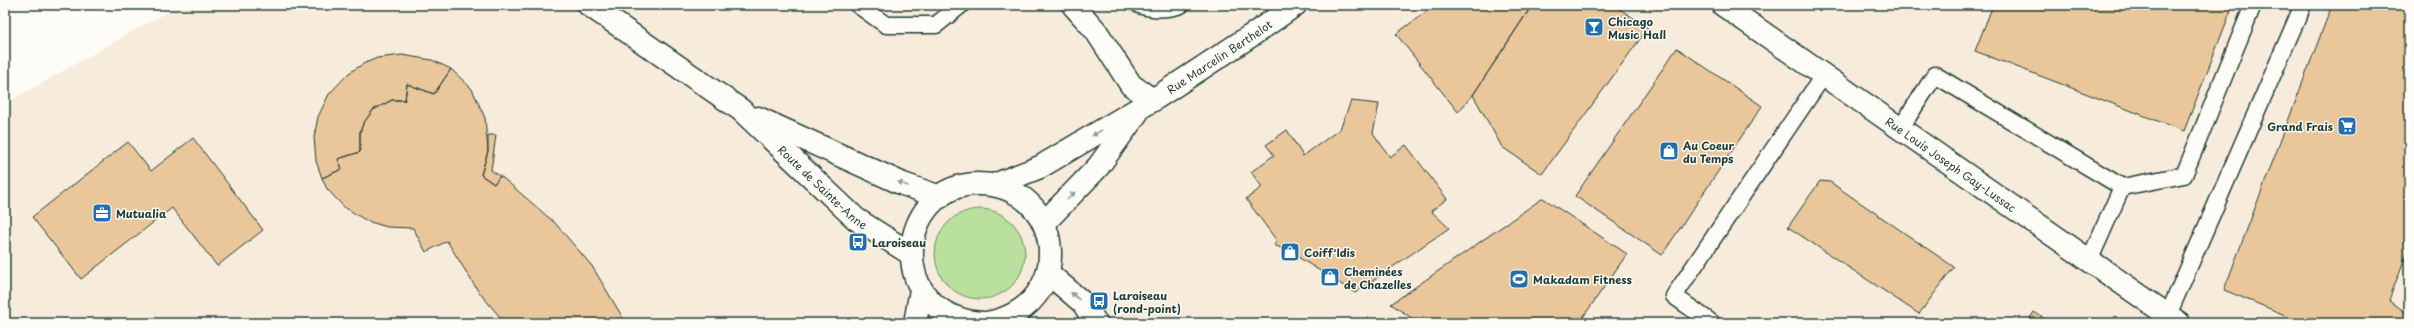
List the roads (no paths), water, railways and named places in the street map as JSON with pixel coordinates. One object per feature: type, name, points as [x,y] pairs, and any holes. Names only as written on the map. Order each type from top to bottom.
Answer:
[{"type":"street","name":"Route de Sainte-Anne","points":[[589,5],[741,110],[856,219],[911,254]]},
{"type":"street","points":[[1073,5],[1096,31],[1131,84],[1148,103]]},
{"type":"street","name":"Rue Marcelin Berthelot","points":[[994,185],[1040,167],[1148,103],[1256,34],[1295,5]]},
{"type":"street","name":"Rue Louis Joseph Gay-Lussac","points":[[1723,5],[2090,261],[2169,320]]},
{"type":"street","name":"Rue Marcelin Berthelot","points":[[1044,223],[1098,167],[1148,103]]},
{"type":"street","name":"Route de Sainte-Anne","points":[[741,110],[903,184],[940,197]]},
{"type":"street","points":[[975,184],[994,185],[1014,193],[1031,205],[1044,223],[1049,240],[1051,256],[1048,273],[1038,294],[1022,310],[994,322],[966,322],[948,315],[933,304],[921,290],[914,273],[911,254],[915,232],[921,219],[940,197],[957,188],[975,184]]},
{"type":"street","points":[[1048,273],[1083,303],[1096,323]]},
{"type":"street","points":[[915,323],[921,290]]},
{"type":"lane","points":[[858,5],[886,25],[936,25],[961,5]]},
{"type":"lane","points":[[1139,5],[1151,10],[1171,9],[1180,5]]},
{"type":"lane","points":[[1900,129],[1935,75],[2122,187],[2184,175],[2254,5]]},
{"type":"lane","points":[[2169,320],[2303,5]]},
{"type":"lane","points":[[1712,323],[1674,296],[1823,76]]},
{"type":"lane","points":[[2090,261],[2122,187]]},
{"type":"place","name":"Chicago Music Hall","points":[[1594,27]]},
{"type":"place","name":"Grand Frais","points":[[2347,126]]},
{"type":"place","name":"Au Coeur du Temps","points":[[1669,151]]},
{"type":"place","name":"Mutualia","points":[[102,213]]},
{"type":"place","name":"Laroiseau","points":[[858,242]]},
{"type":"place","name":"Coiff'Idis","points":[[1290,252]]},
{"type":"place","name":"Cheminées de Chazelles","points":[[1330,277]]},
{"type":"place","name":"Makadam Fitness","points":[[1519,279]]},
{"type":"place","name":"Laroiseau (rond-point)","points":[[1099,301]]}]
